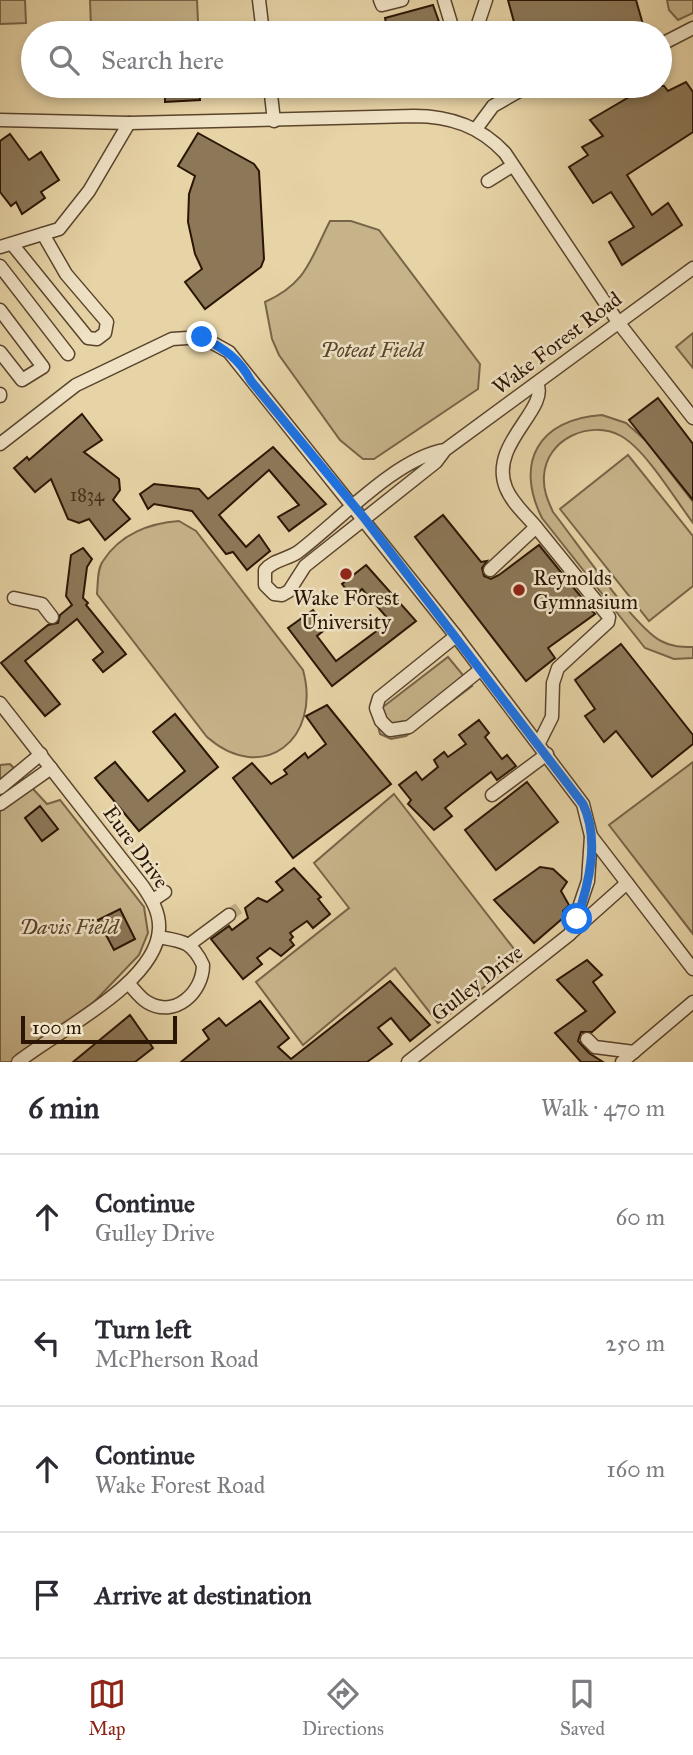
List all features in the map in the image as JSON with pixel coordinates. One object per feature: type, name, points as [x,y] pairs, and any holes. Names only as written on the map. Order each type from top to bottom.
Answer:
[{"type":"street","points":[[260,0],[262,21]]},
{"type":"street","points":[[380,0],[382,5],[402,0]]},
{"type":"street","points":[[444,0],[450,21]]},
{"type":"street","points":[[479,21],[486,0]]},
{"type":"street","points":[[672,39],[693,28]]},
{"type":"street","points":[[271,98],[274,121]]},
{"type":"street","points":[[476,129],[493,106],[507,98]]},
{"type":"street","points":[[0,120],[129,123],[435,116],[476,129],[496,144],[513,166],[618,322],[693,418]]},
{"type":"street","points":[[43,234],[66,274],[107,322],[105,333],[97,339],[88,338],[6,246],[43,234],[59,229],[89,191],[129,123]]},
{"type":"street","points":[[488,181],[513,166]]},
{"type":"street","points":[[0,266],[68,354]]},
{"type":"street","name":"Wake Forest Road","points":[[445,450],[427,453],[353,505],[295,554],[270,564],[263,578],[269,590],[282,595],[289,591],[305,566],[436,462],[445,450],[693,268]]},
{"type":"street","points":[[0,310],[43,367],[22,380],[0,352]]},
{"type":"street","points":[[0,444],[76,385],[172,339],[202,337],[229,352],[243,365],[251,381],[365,519],[543,748],[583,804],[591,835],[588,881],[570,934]]},
{"type":"street","points":[[492,795],[543,748],[552,717],[553,684],[558,668],[609,620],[506,488],[502,465],[512,437],[538,398],[537,383]]},
{"type":"street","points":[[490,570],[536,527]]},
{"type":"street","points":[[14,598],[42,604],[52,617]]},
{"type":"street","points":[[456,636],[379,698],[376,708],[381,721],[390,730],[409,727],[480,670]]},
{"type":"street","points":[[0,703],[51,768],[0,804]]},
{"type":"street","points":[[0,788],[41,754]]},
{"type":"street","name":"Eure Drive","points":[[51,768],[153,900],[159,919],[158,937]]},
{"type":"street","points":[[591,835],[693,969]]},
{"type":"street","name":"Gulley Drive","points":[[408,1062],[570,934],[627,883]]},
{"type":"street","points":[[153,900],[165,892]]},
{"type":"street","points":[[190,943],[229,915]]},
{"type":"street","points":[[18,1062],[128,983],[148,960],[158,937],[190,943],[203,965],[200,985],[178,1007],[167,1008],[148,1003],[128,983]]},
{"type":"street","points":[[622,1062],[693,1002]]},
{"type":"street","points":[[587,1039],[594,1046],[634,1052]]},
{"type":"green space","points":[[0,0],[25,0],[26,21],[0,24]]},
{"type":"green space","points":[[90,0],[197,0],[198,21],[91,21]]},
{"type":"green space","points":[[667,0],[693,0],[693,13],[678,20],[669,10]]},
{"type":"green space","name":"Poteat Field","points":[[330,221],[351,221],[379,230],[480,364],[478,389],[374,459],[363,459],[340,440],[279,355],[272,339],[265,302],[279,295],[299,278],[312,259]]},
{"type":"green space","points":[[693,333],[693,368],[676,347]]},
{"type":"green space","points":[[602,415],[626,423],[645,440],[693,502],[693,523],[640,452],[621,436],[609,431],[584,431],[561,443],[547,463],[544,485],[547,498],[553,512],[636,619],[661,641],[673,646],[693,647],[693,658],[674,659],[645,648],[542,518],[534,498],[532,462],[538,447],[562,425],[580,418]]},
{"type":"green space","points":[[628,455],[693,536],[693,586],[649,621],[560,509]]},
{"type":"green space","points":[[179,521],[196,531],[303,670],[307,695],[304,716],[296,734],[283,748],[267,756],[248,757],[228,751],[207,737],[97,594],[101,564],[118,544],[147,527]]},
{"type":"green space","points":[[448,657],[472,686],[406,736],[391,739],[380,734],[377,722],[379,710]]},
{"type":"green space","points":[[693,762],[693,934],[609,825]]},
{"type":"green space","name":"Davis Field","points":[[10,764],[47,804],[60,800],[144,907],[148,933],[139,955],[93,1003],[15,1062],[0,1062],[0,765]]},
{"type":"green space","points":[[394,794],[521,958],[438,1023],[395,968],[303,1045],[256,982],[349,908],[314,863]]},
{"type":"building","points":[[508,0],[636,0],[642,21],[514,21]]},
{"type":"building","points":[[433,5],[439,21],[386,21],[385,18]]},
{"type":"building","points":[[686,82],[693,92],[693,132],[627,175],[652,215],[668,203],[682,225],[622,265],[609,242],[634,227],[611,192],[593,203],[569,167],[588,155],[582,147],[603,136],[590,120],[628,98],[672,98],[672,89]]},
{"type":"building","points":[[165,98],[200,98],[200,100],[165,102]]},
{"type":"building","points":[[198,133],[254,164],[259,171],[264,259],[261,267],[205,309],[185,282],[202,269],[195,254],[188,222],[189,194],[195,176],[178,166]]},
{"type":"building","points":[[10,134],[29,160],[41,152],[59,180],[41,192],[45,198],[22,214],[16,202],[11,206],[0,192],[0,141]]},
{"type":"building","points":[[658,398],[693,444],[693,500],[629,420]]},
{"type":"building","points":[[82,414],[102,440],[84,452],[119,479],[120,490],[113,500],[130,519],[105,540],[89,519],[79,523],[68,519],[51,479],[35,492],[14,468],[27,457],[29,460]]},
{"type":"building","points":[[273,447],[326,504],[289,531],[278,517],[299,505],[269,470],[219,515],[246,547],[259,535],[270,551],[247,570],[233,552],[226,554],[192,511],[154,504],[148,509],[140,494],[154,484],[199,489],[208,499]]},
{"type":"building","name":"Reynolds Gymnasium","points":[[443,515],[481,562],[487,561],[482,568],[484,576],[491,579],[499,575],[539,545],[595,614],[548,648],[555,658],[526,681],[415,537]]},
{"type":"building","points":[[83,548],[92,559],[87,567],[83,598],[126,654],[103,672],[93,660],[103,652],[77,619],[25,661],[60,704],[45,716],[1,663],[48,625],[58,623],[60,615],[72,605],[66,596],[71,555]]},
{"type":"building","points":[[366,565],[416,621],[332,686],[288,628],[313,610],[327,628],[317,636],[336,661],[390,621],[362,589],[353,598],[342,584]]},
{"type":"building","points":[[621,644],[693,735],[693,744],[652,777],[616,731],[604,742],[585,716],[595,709],[575,680]]},
{"type":"building","points":[[327,705],[391,784],[293,858],[233,778],[252,763],[271,784],[287,774],[284,770],[305,753],[308,758],[326,744],[306,716]]},
{"type":"building","points":[[175,714],[218,767],[139,831],[95,778],[115,762],[148,801],[185,771],[153,732]]},
{"type":"building","points":[[479,720],[489,733],[485,737],[502,759],[507,755],[516,766],[497,780],[491,772],[461,795],[445,808],[452,816],[434,830],[408,804],[411,800],[399,785],[416,772],[422,780],[438,767],[434,760],[444,752],[448,757],[466,744],[459,735]]},
{"type":"building","points":[[527,782],[558,822],[496,870],[465,830]]},
{"type":"building","points":[[40,806],[58,829],[42,841],[25,818]]},
{"type":"building","points":[[540,867],[553,869],[567,882],[561,891],[569,905],[563,911],[563,918],[534,943],[494,900]]},
{"type":"building","points":[[294,868],[321,897],[318,899],[330,914],[313,928],[307,921],[290,933],[293,937],[290,940],[294,945],[281,956],[270,948],[257,958],[262,964],[243,979],[211,939],[229,926],[232,930],[248,918],[245,908],[258,898],[267,902],[283,890],[276,882]]},
{"type":"building","points":[[120,909],[135,939],[114,950],[98,920]]},
{"type":"building","points":[[587,960],[602,975],[593,982],[615,1012],[592,1032],[581,1032],[578,1041],[589,1053],[603,1062],[581,1062],[555,1033],[586,1011],[557,980]]},
{"type":"building","points":[[390,981],[430,1025],[410,1041],[391,1018],[378,1028],[392,1044],[367,1062],[181,1062],[209,1039],[203,1030],[219,1018],[226,1026],[260,1001],[289,1038],[278,1047],[291,1059]]},
{"type":"building","points":[[130,1015],[153,1048],[135,1062],[73,1062]]},
{"type":"tunnel","points":[[229,915],[239,908]]},
{"type":"place","name":"Wake Forest University","points":[[346,574]]},
{"type":"place","name":"Reynolds Gymnasium","points":[[519,590]]},
{"type":"route","points":[[202,337],[229,352],[243,365],[251,381],[365,519],[539,743],[583,804],[591,827],[590,860],[585,895],[577,919]]}]
